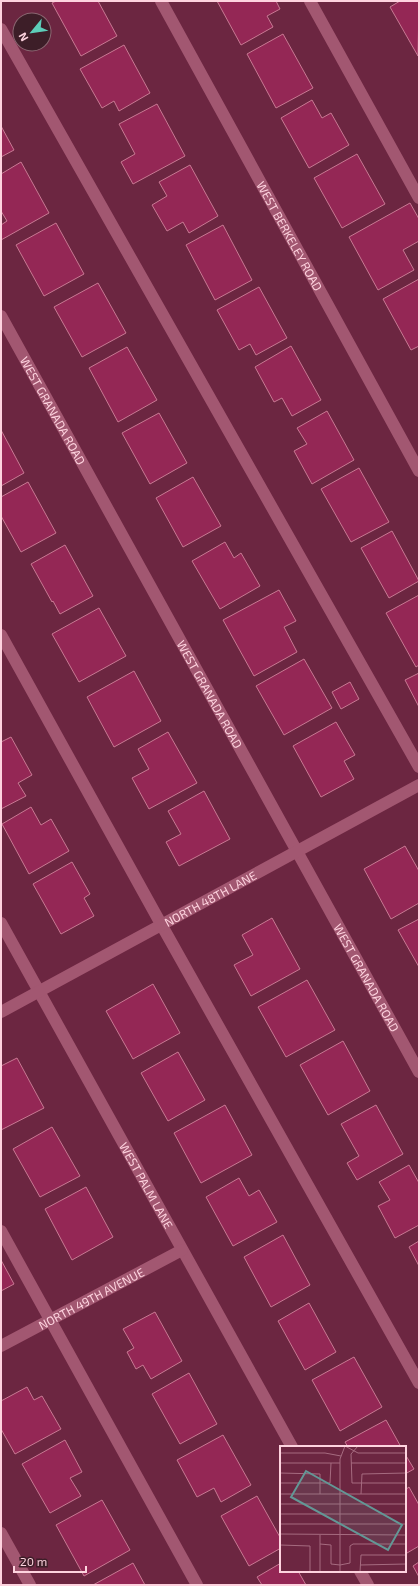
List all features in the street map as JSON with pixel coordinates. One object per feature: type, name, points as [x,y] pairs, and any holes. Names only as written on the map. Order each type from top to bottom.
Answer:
[{"type":"street","name":"WEST BERKELEY ROAD","points":[[161,1],[419,470]]},
{"type":"street","points":[[310,1],[419,198]]},
{"type":"street","points":[[1,29],[419,767]]},
{"type":"street","name":"WEST GRANADA ROAD","points":[[1,316],[419,1072]]},
{"type":"street","points":[[1,635],[419,1383]]},
{"type":"street","name":"NORTH 48TH LANE","points":[[1,1012],[419,785]]},
{"type":"street","name":"WEST PALM LANE","points":[[1,923],[291,1446]]},
{"type":"street","points":[[1,1231],[197,1585]]},
{"type":"street","name":"NORTH 49TH AVENUE","points":[[1,1346],[182,1250]]},
{"type":"street","points":[[1,1533],[30,1585]]},
{"type":"street","points":[[361,1572],[368,1585]]},
{"type":"building","points":[[56,1],[98,1],[117,36],[81,56],[52,3]]},
{"type":"building","points":[[217,1],[276,1],[280,9],[267,16],[273,27],[241,45]]},
{"type":"building","points":[[400,1],[419,1],[418,56],[390,7]]},
{"type":"building","points":[[283,34],[313,88],[276,108],[247,54]]},
{"type":"building","points":[[124,45],[150,93],[119,111],[114,101],[102,108],[80,69]]},
{"type":"building","points":[[312,100],[322,118],[331,113],[349,145],[309,168],[281,118]]},
{"type":"building","points":[[157,104],[185,156],[133,184],[121,162],[135,154],[119,124]]},
{"type":"building","points":[[1,126],[14,150],[1,157]]},
{"type":"building","points":[[357,154],[385,204],[342,228],[314,178]]},
{"type":"building","points":[[21,162],[49,213],[1,240],[1,225],[7,221],[1,211],[1,174]]},
{"type":"building","points":[[190,165],[218,216],[189,233],[183,222],[167,231],[152,205],[167,196],[159,182]]},
{"type":"building","points":[[410,203],[419,219],[419,241],[403,250],[414,270],[378,290],[349,237]]},
{"type":"building","points":[[56,223],[84,274],[44,296],[16,245]]},
{"type":"building","points":[[223,225],[252,280],[215,300],[186,245]]},
{"type":"building","points":[[419,279],[419,346],[411,350],[383,299]]},
{"type":"building","points":[[98,283],[126,333],[82,357],[54,307]]},
{"type":"building","points":[[259,287],[287,338],[256,355],[250,344],[239,350],[217,310]]},
{"type":"building","points":[[291,346],[321,400],[292,416],[282,398],[274,402],[255,367]]},
{"type":"building","points":[[127,347],[157,400],[118,422],[89,368]]},
{"type":"building","points":[[327,411],[354,460],[312,484],[294,451],[307,444],[297,428]]},
{"type":"building","points":[[159,413],[187,463],[150,484],[122,433]]},
{"type":"building","points":[[1,430],[24,473],[1,486]]},
{"type":"building","points":[[359,468],[389,522],[351,542],[321,489]]},
{"type":"building","points":[[193,477],[221,526],[183,547],[156,498]]},
{"type":"building","points":[[28,482],[56,533],[21,552],[1,516],[1,497]]},
{"type":"building","points":[[392,531],[419,581],[389,598],[361,548]]},
{"type":"building","points":[[225,542],[234,558],[241,553],[260,586],[220,609],[192,561]]},
{"type":"building","points":[[65,545],[93,596],[60,614],[31,564]]},
{"type":"building","points":[[279,590],[296,621],[284,627],[297,652],[254,676],[223,620]]},
{"type":"building","points":[[419,595],[419,665],[416,667],[386,613]]},
{"type":"building","points":[[99,608],[126,656],[79,682],[52,634]]},
{"type":"building","points":[[304,659],[332,708],[284,735],[256,686]]},
{"type":"building","points":[[134,671],[161,721],[114,747],[87,697]]},
{"type":"building","points":[[419,673],[419,707],[405,680]]},
{"type":"building","points":[[350,682],[359,699],[341,709],[332,692]]},
{"type":"building","points":[[336,722],[355,755],[344,761],[354,779],[321,797],[293,746]]},
{"type":"building","points":[[168,732],[197,783],[149,809],[132,778],[149,769],[138,749]]},
{"type":"building","points":[[11,737],[32,775],[18,783],[26,796],[1,809],[1,742]]},
{"type":"building","points":[[204,791],[230,839],[179,866],[166,842],[181,834],[168,811]]},
{"type":"building","points":[[31,807],[41,825],[51,819],[69,851],[29,874],[2,824]]},
{"type":"building","points":[[405,846],[419,871],[419,903],[391,919],[364,869]]},
{"type":"building","points":[[72,862],[90,894],[84,898],[94,916],[61,934],[33,884]]},
{"type":"building","points":[[272,918],[300,969],[251,996],[234,965],[253,955],[242,935]]},
{"type":"building","points":[[419,919],[419,967],[398,930]]},
{"type":"building","points":[[307,980],[335,1030],[286,1057],[258,1007]]},
{"type":"building","points":[[153,984],[180,1033],[133,1059],[106,1011]]},
{"type":"building","points":[[343,1041],[370,1091],[328,1115],[300,1065]]},
{"type":"building","points":[[178,1052],[205,1100],[168,1121],[141,1073]]},
{"type":"building","points":[[17,1058],[44,1108],[1,1130],[1,1066]]},
{"type":"building","points":[[225,1105],[252,1155],[201,1183],[174,1133]]},
{"type":"building","points":[[376,1105],[403,1154],[357,1180],[347,1163],[359,1156],[341,1124]]},
{"type":"building","points":[[52,1127],[80,1176],[40,1197],[13,1149]]},
{"type":"building","points":[[409,1165],[419,1183],[419,1225],[395,1238],[378,1206],[390,1200],[379,1182]]},
{"type":"building","points":[[239,1178],[249,1196],[259,1190],[277,1222],[233,1246],[206,1197]]},
{"type":"building","points":[[86,1187],[113,1237],[72,1260],[45,1209]]},
{"type":"building","points":[[283,1235],[310,1285],[271,1307],[244,1257]]},
{"type":"building","points":[[419,1241],[419,1266],[409,1247]]},
{"type":"building","points":[[1,1260],[14,1284],[1,1291]]},
{"type":"building","points":[[309,1303],[336,1352],[305,1370],[278,1321]]},
{"type":"building","points":[[155,1312],[182,1361],[151,1379],[143,1365],[136,1369],[127,1352],[134,1348],[123,1329]]},
{"type":"building","points":[[354,1357],[382,1407],[340,1431],[312,1380]]},
{"type":"building","points":[[189,1373],[217,1424],[180,1444],[152,1394]]},
{"type":"building","points":[[27,1387],[34,1400],[42,1396],[61,1429],[15,1454],[1,1429],[1,1401]]},
{"type":"building","points":[[386,1420],[400,1446],[347,1446],[345,1442]]},
{"type":"building","points":[[223,1435],[251,1485],[221,1502],[214,1488],[197,1497],[177,1460]]},
{"type":"building","points":[[65,1440],[82,1472],[70,1478],[81,1496],[50,1513],[22,1464]]},
{"type":"building","points":[[406,1456],[414,1469],[406,1473]]},
{"type":"building","points":[[409,1487],[419,1505],[419,1546],[407,1553],[406,1552],[406,1489]]},
{"type":"building","points":[[257,1496],[280,1537],[280,1549],[249,1566],[221,1516]]},
{"type":"building","points":[[102,1500],[130,1550],[84,1576],[56,1525]]},
{"type":"building","points":[[419,1562],[419,1577],[413,1566]]},
{"type":"building","points":[[133,1563],[145,1585],[93,1585]]},
{"type":"building","points":[[280,1564],[280,1572],[299,1572],[306,1585],[262,1585],[257,1577]]}]
